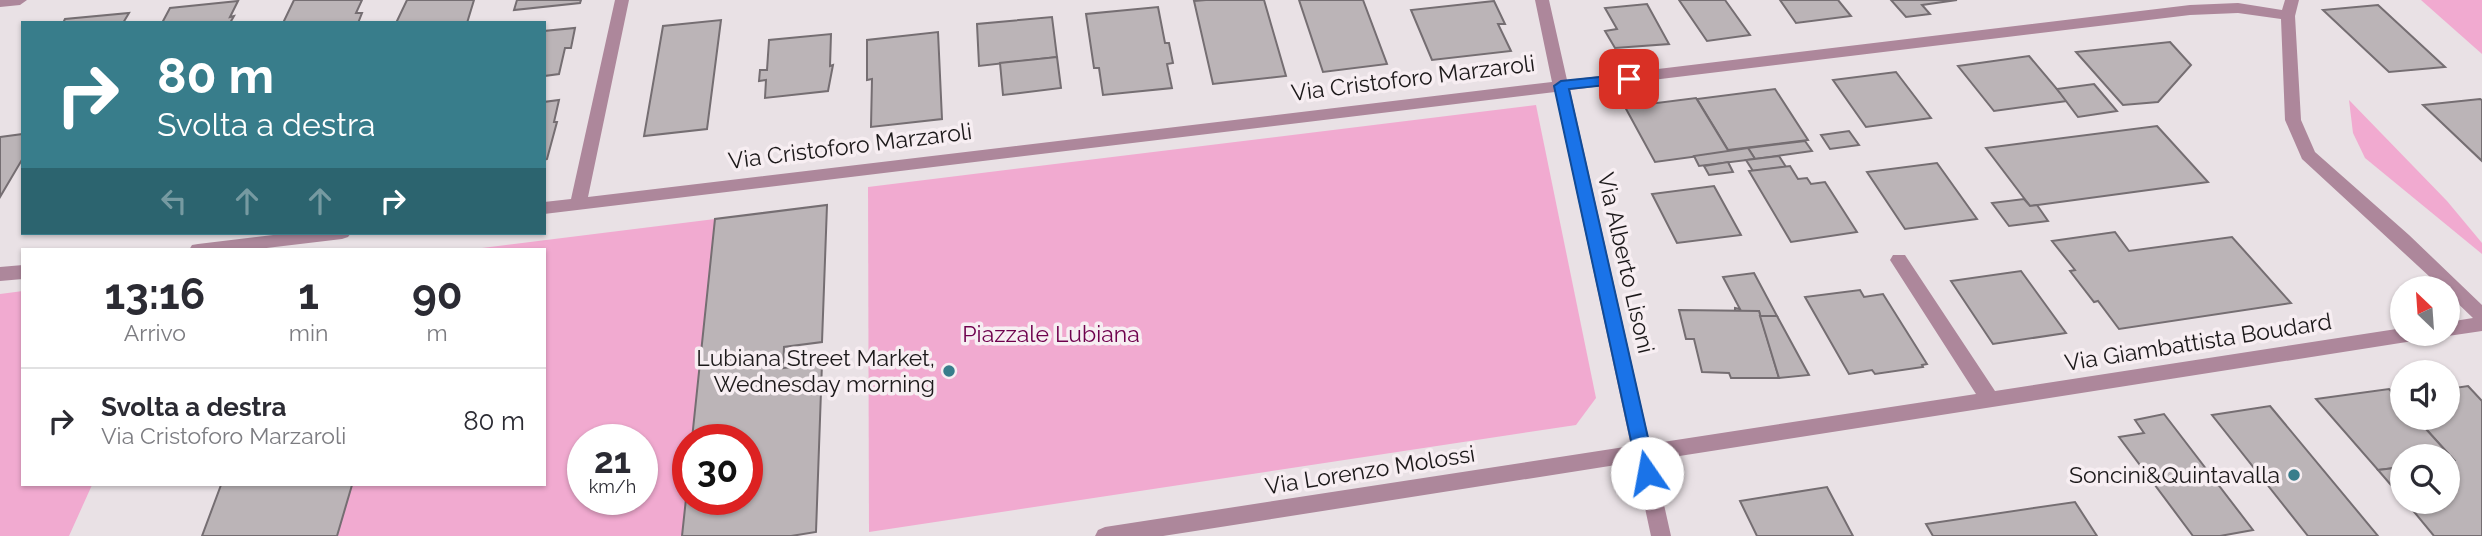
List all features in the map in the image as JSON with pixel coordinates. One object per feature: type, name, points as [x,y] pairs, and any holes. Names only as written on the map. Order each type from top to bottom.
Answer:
[{"type":"street","points":[[0,2],[20,0]]},
{"type":"street","points":[[578,204],[622,0]]},
{"type":"street","name":"Via Alberto Lisoni","points":[[1542,0],[1661,536]]},
{"type":"street","points":[[2290,8],[2293,120],[2308,155],[2403,239],[2482,316]]},
{"type":"street","name":"Via Cristoforo Marzaroli","points":[[546,208],[2190,9],[2290,8]]},
{"type":"street","points":[[215,248],[325,235]]},
{"type":"street","points":[[1899,260],[1990,399]]},
{"type":"street","points":[[0,274],[21,272]]},
{"type":"street","points":[[2460,327],[2482,324]]},
{"type":"street","name":"Via Giambattista Boudard","points":[[1643,452],[2390,338]]},
{"type":"street","name":"Via Lorenzo Molossi","points":[[1105,536],[1643,452]]},
{"type":"green space","points":[[2421,0],[2482,0],[2482,54]]},
{"type":"green space","points":[[2349,100],[2447,201],[2482,243],[2482,254],[2365,158],[2353,133]]},
{"type":"green space","name":"Piazzale Lubiana","points":[[1536,105],[1596,398],[1576,425],[869,532],[868,187]]},
{"type":"green space","points":[[715,219],[694,424],[672,424],[672,515],[684,515],[682,536],[337,536],[352,486],[546,486],[546,248],[482,248]]},
{"type":"green space","points":[[21,291],[21,486],[92,486],[69,536],[0,536],[0,294]]},
{"type":"building","points":[[294,0],[362,0],[356,13],[362,13],[359,21],[284,21]]},
{"type":"building","points":[[407,0],[474,0],[468,21],[397,21]]},
{"type":"building","points":[[517,0],[581,0],[580,3],[514,10]]},
{"type":"building","points":[[1264,0],[1286,76],[1213,84],[1194,1]]},
{"type":"building","points":[[1299,0],[1363,0],[1387,64],[1323,72]]},
{"type":"building","points":[[1679,0],[1725,0],[1750,35],[1707,41]]},
{"type":"building","points":[[1780,0],[1838,0],[1851,16],[1796,23]]},
{"type":"building","points":[[1891,0],[1957,0],[1922,5],[1930,14],[1906,17]]},
{"type":"building","points":[[238,1],[230,17],[234,16],[231,21],[163,21],[170,8]]},
{"type":"building","points":[[1494,1],[1505,24],[1498,24],[1511,51],[1432,60],[1411,10]]},
{"type":"building","points":[[1647,4],[1669,44],[1615,48],[1605,31],[1617,29],[1605,8]]},
{"type":"building","points":[[2378,5],[2445,67],[2389,72],[2323,10]]},
{"type":"building","points":[[1158,7],[1165,43],[1169,43],[1173,63],[1167,64],[1172,88],[1103,95],[1099,68],[1094,68],[1086,14]]},
{"type":"building","points":[[129,13],[124,21],[64,21]]},
{"type":"building","points":[[1052,17],[1057,57],[979,66],[977,24]]},
{"type":"building","points":[[721,20],[707,129],[644,136],[663,26]]},
{"type":"building","points":[[575,28],[571,48],[565,48],[559,74],[546,76],[546,31]]},
{"type":"building","points":[[938,32],[942,119],[871,127],[872,79],[867,80],[867,40]]},
{"type":"building","points":[[831,34],[830,66],[833,65],[828,91],[765,98],[766,80],[759,81],[760,70],[767,70],[769,40]]},
{"type":"building","points":[[2170,42],[2191,65],[2158,102],[2123,105],[2076,52]]},
{"type":"building","points":[[2029,56],[2067,101],[1994,111],[1958,66]]},
{"type":"building","points":[[1057,57],[1061,88],[1003,95],[1000,63]]},
{"type":"building","points":[[1896,72],[1931,118],[1866,127],[1833,80]]},
{"type":"building","points":[[2094,84],[2117,111],[2078,117],[2057,89]]},
{"type":"building","points":[[1775,89],[1808,140],[1728,150],[1697,99]]},
{"type":"building","points":[[1696,98],[1729,152],[1655,162],[1625,107]]},
{"type":"building","points":[[559,100],[554,122],[557,122],[546,159],[546,102]]},
{"type":"building","points":[[2482,100],[2482,161],[2423,105]]},
{"type":"building","points":[[2157,126],[2208,182],[2030,206],[1986,148]]},
{"type":"building","points":[[1849,131],[1859,145],[1830,149],[1821,135]]},
{"type":"building","points":[[21,134],[21,161],[0,197],[0,137]]},
{"type":"building","points":[[1805,141],[1812,151],[1755,159],[1748,148]]},
{"type":"building","points":[[1748,148],[1755,159],[1699,166],[1694,156]]},
{"type":"building","points":[[1779,156],[1786,167],[1753,171],[1746,160]]},
{"type":"building","points":[[1728,162],[1733,172],[1709,175],[1704,166]]},
{"type":"building","points":[[1937,163],[1977,219],[1905,229],[1867,172]]},
{"type":"building","points":[[1790,166],[1798,179],[1807,178],[1811,184],[1825,182],[1857,232],[1791,242],[1749,171]]},
{"type":"building","points":[[1714,186],[1741,235],[1677,243],[1652,194]]},
{"type":"building","points":[[2024,199],[2030,206],[2037,205],[2048,221],[2009,226],[1992,203]]},
{"type":"building","points":[[827,205],[822,342],[784,347],[783,368],[822,363],[816,532],[791,536],[682,536],[684,515],[763,515],[763,424],[694,424],[715,219]]},
{"type":"building","points":[[2115,232],[2129,251],[2232,237],[2291,303],[2119,329],[2070,271],[2075,270],[2052,241]]},
{"type":"building","points":[[2021,271],[2066,333],[1993,344],[1951,281]]},
{"type":"building","points":[[1754,273],[1777,316],[1760,316],[1759,311],[1735,311],[1735,308],[1740,309],[1723,277]]},
{"type":"building","points":[[1860,290],[1864,297],[1883,294],[1927,364],[1922,365],[1923,367],[1875,374],[1872,370],[1849,374],[1805,297]]},
{"type":"building","points":[[1679,310],[1759,311],[1779,378],[1731,378],[1729,373],[1702,372],[1694,339],[1686,339]]},
{"type":"building","points":[[1760,316],[1777,316],[1809,375],[1779,378]]},
{"type":"building","points":[[2468,386],[2482,401],[2482,536],[2434,536],[2416,514],[2460,514],[2460,444],[2440,444],[2427,430],[2460,430],[2460,387]]},
{"type":"building","points":[[2389,389],[2390,430],[2427,430],[2440,444],[2390,444],[2390,469],[2378,470],[2316,399]]},
{"type":"building","name":"Soncini&Quintavalla","points":[[2270,406],[2378,536],[2308,536],[2212,415]]},
{"type":"building","points":[[2164,414],[2253,530],[2220,536],[2193,536],[2119,437],[2144,433],[2135,420]]},
{"type":"building","points":[[2390,469],[2390,484],[2378,470]]},
{"type":"building","points":[[221,486],[352,486],[337,536],[202,536]]},
{"type":"building","points":[[1827,487],[1853,536],[1757,536],[1740,501]]},
{"type":"building","points":[[2075,502],[2097,536],[1933,536],[1926,524]]},
{"type":"place","name":"Lubiana Street Market, Wednesday morning","points":[[949,371]]},
{"type":"place","name":"Soncini&Quintavalla","points":[[2294,475]]},
{"type":"route","points":[[1629,79],[1561,86],[1647,473]]}]
